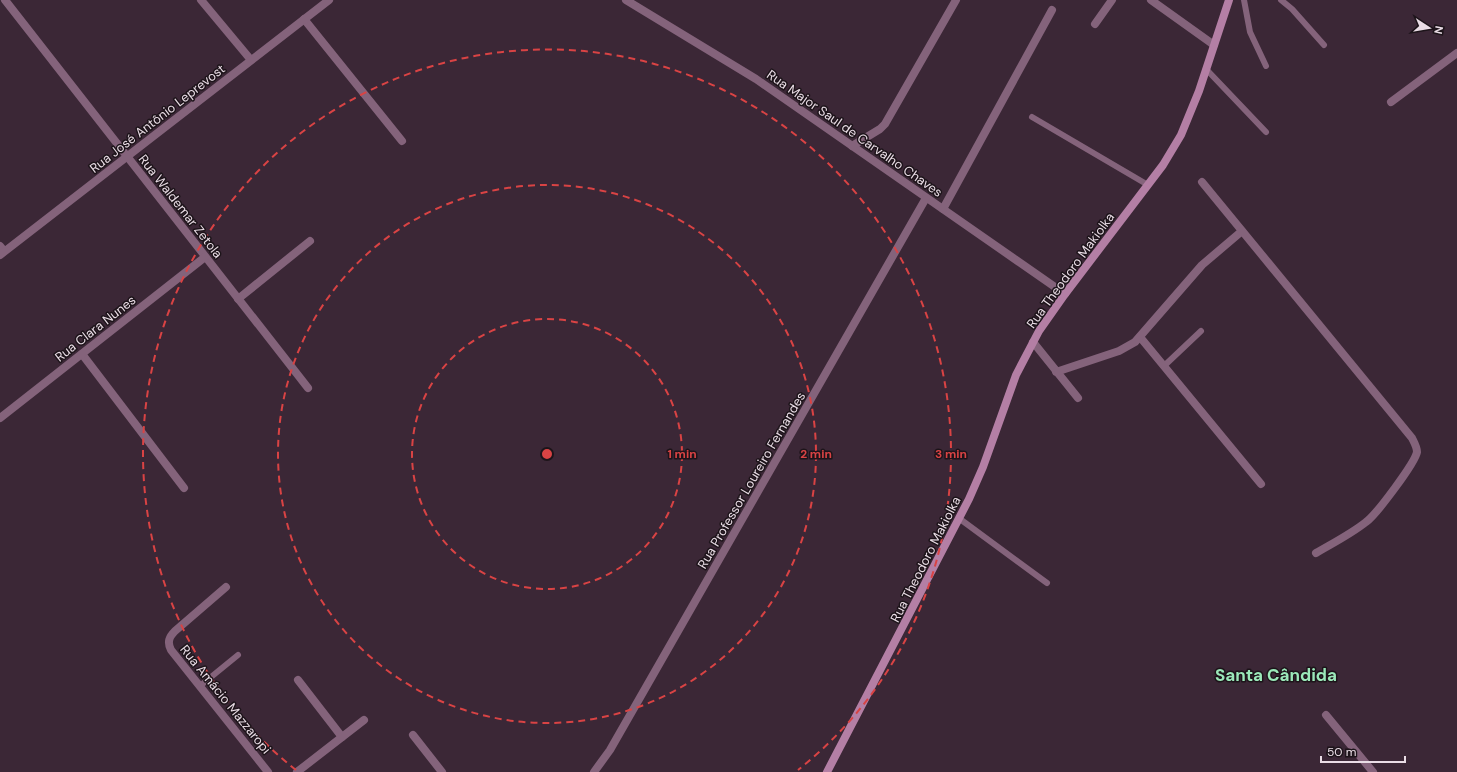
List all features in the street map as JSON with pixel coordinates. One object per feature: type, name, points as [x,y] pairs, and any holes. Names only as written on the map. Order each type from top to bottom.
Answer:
[{"type":"main road","name":"Rua Theodoro Makiolka","points":[[827,772],[960,519],[976,484],[1016,375],[1033,342],[1065,294],[1148,185],[1173,150],[1181,135],[1199,91],[1229,0]]},
{"type":"street","name":"Rua Waldemar Zetola","points":[[5,0],[308,388]]},
{"type":"street","points":[[201,0],[251,60]]},
{"type":"street","name":"Rua José Antônio Leprevost","points":[[1,251],[329,0]]},
{"type":"street","name":"Rua Major Saul de Carvalho Chaves","points":[[626,0],[737,67],[1065,294]]},
{"type":"street","points":[[852,146],[880,129],[889,118],[956,0]]},
{"type":"street","points":[[1095,24],[1112,0]]},
{"type":"street","points":[[1151,0],[1214,45]]},
{"type":"street","points":[[943,209],[1052,10]]},
{"type":"street","points":[[304,19],[402,141]]},
{"type":"street","points":[[1391,102],[1457,54]]},
{"type":"street","points":[[1202,182],[1412,438],[1415,444],[1417,452],[1414,459],[1381,507],[1368,521],[1357,529],[1316,553]]},
{"type":"street","name":"Rua Professor Loureiro Fernandes","points":[[594,772],[610,750],[926,198]]},
{"type":"street","points":[[1056,372],[1119,351],[1134,342],[1202,265],[1242,231]]},
{"type":"street","points":[[238,299],[310,241]]},
{"type":"street","name":"Rua Clara Nunes","points":[[0,418],[205,257]]},
{"type":"street","points":[[1140,337],[1261,484]]},
{"type":"street","points":[[1033,342],[1078,398]]},
{"type":"street","points":[[82,354],[184,488]]},
{"type":"street","name":"Rua Amácio Mazzaropi","points":[[226,587],[175,631],[168,640],[168,645],[268,772]]},
{"type":"street","points":[[298,680],[342,737]]},
{"type":"street","points":[[1326,715],[1372,772]]},
{"type":"street","points":[[297,772],[364,720]]},
{"type":"street","points":[[413,734],[442,772]]},
{"type":"lane","points":[[1244,0],[1250,32],[1266,66]]},
{"type":"lane","points":[[1281,0],[1292,9],[1324,45]]},
{"type":"lane","points":[[1206,69],[1266,132]]},
{"type":"lane","points":[[1032,117],[1148,185]]},
{"type":"lane","points":[[1164,366],[1201,331]]},
{"type":"lane","points":[[960,519],[1047,583]]},
{"type":"lane","points":[[200,686],[238,655]]},
{"type":"district","name":"Santa Cândida","points":[[1276,675]]}]
